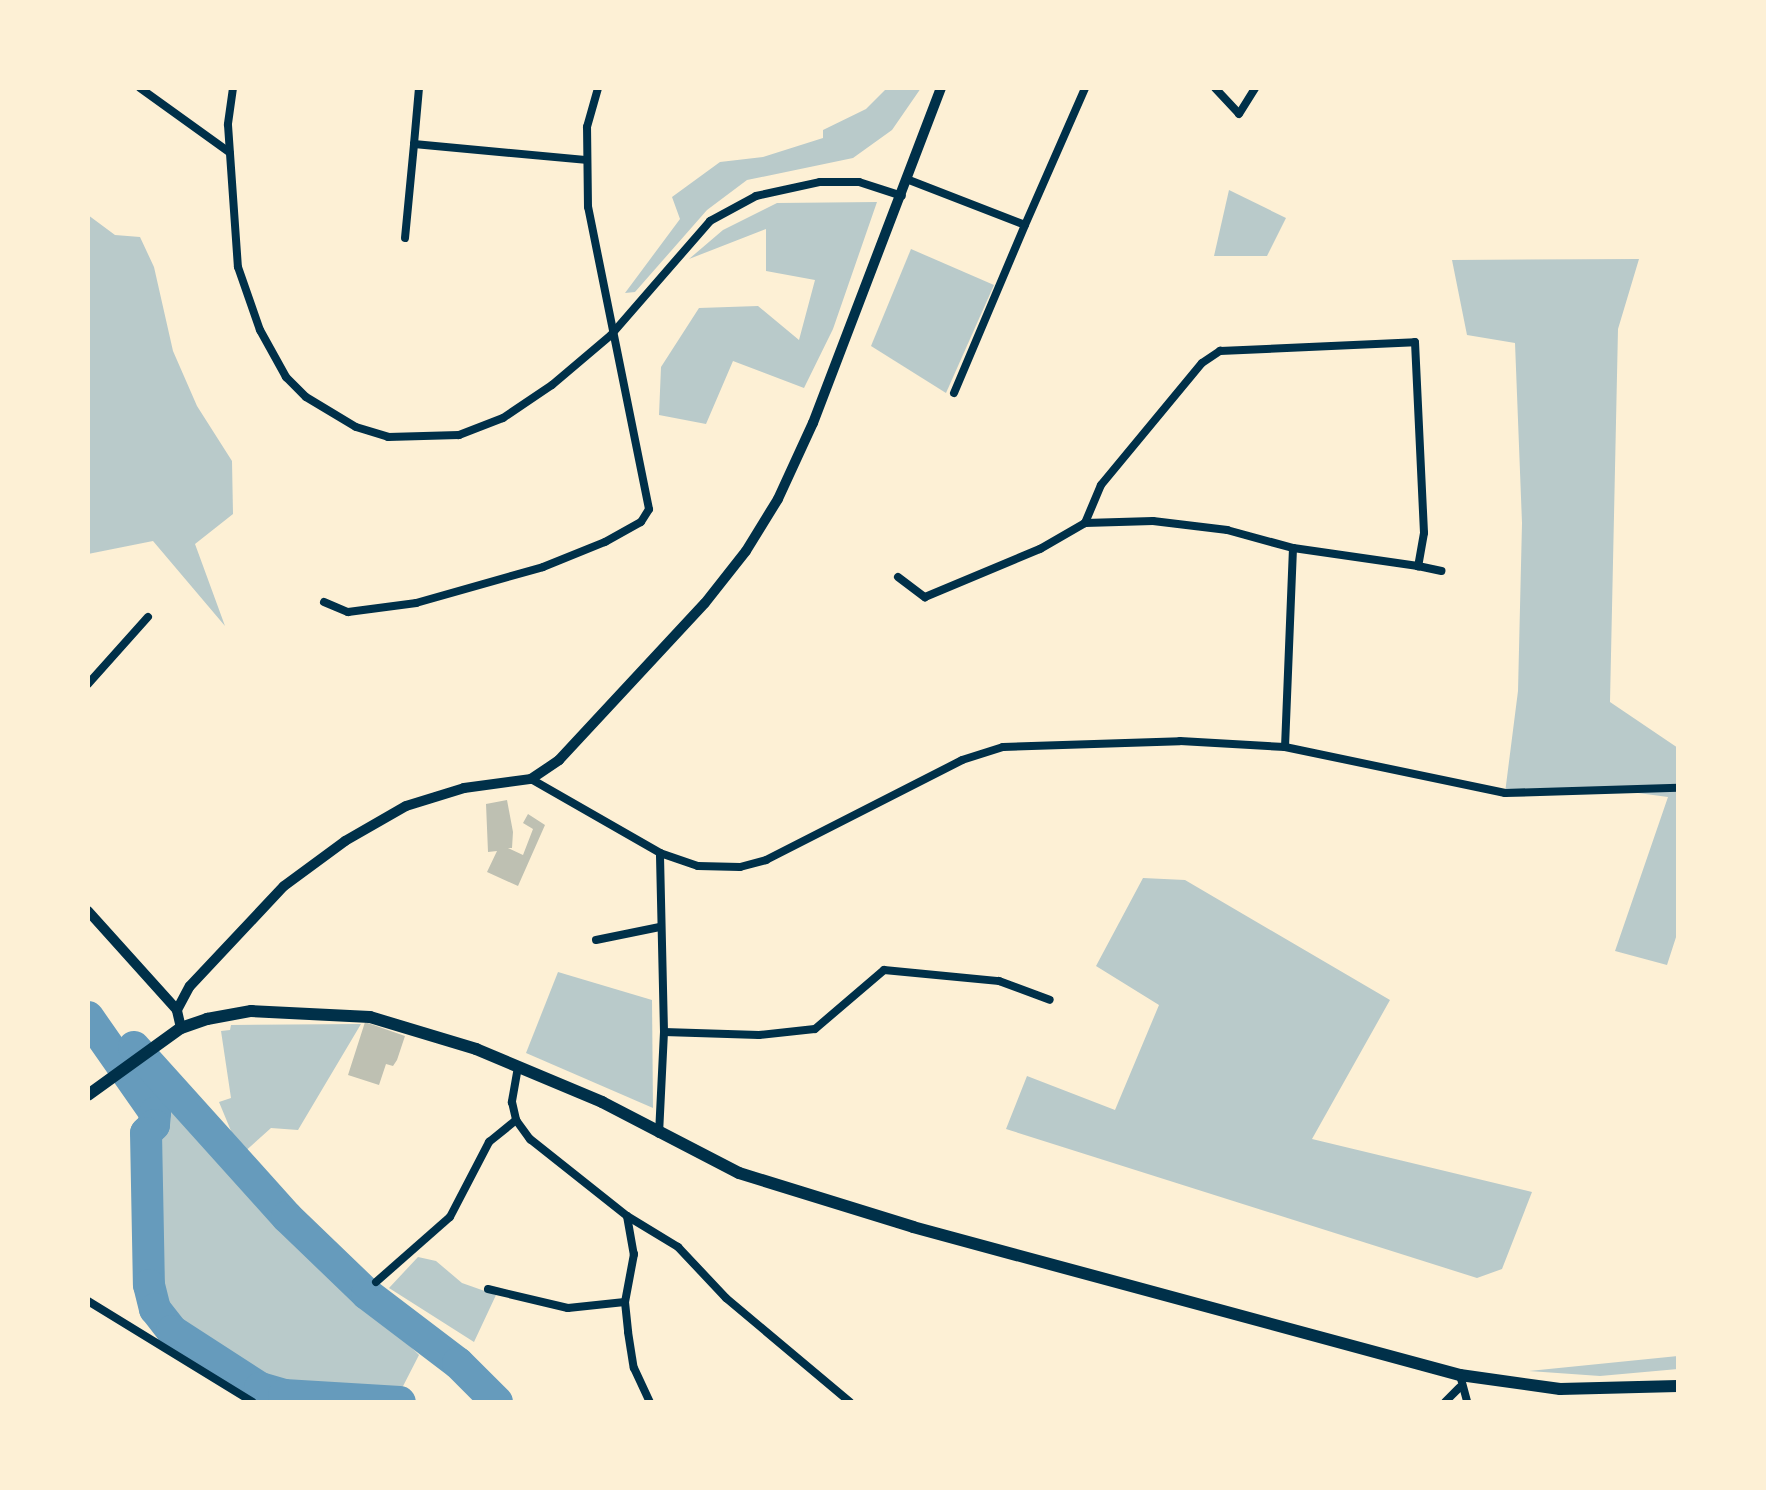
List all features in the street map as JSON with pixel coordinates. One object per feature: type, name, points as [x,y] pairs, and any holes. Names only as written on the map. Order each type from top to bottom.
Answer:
[{"type":"main road","points":[[88,1095],[111,1082],[181,1028],[251,1011],[344,1013],[415,1029],[518,1067],[602,1102],[712,1162],[810,1197],[1459,1382],[1560,1389],[1678,1386]]},
{"type":"street","points":[[140,88],[229,152]]},
{"type":"street","points":[[233,88],[229,152],[238,267],[260,330],[286,377],[326,411],[356,427],[388,437],[459,435],[503,418],[539,394],[611,335],[710,221],[756,196],[820,182],[859,182],[902,196]]},
{"type":"street","points":[[405,238],[419,88]]},
{"type":"street","points":[[324,602],[348,612],[416,603],[543,567],[641,522],[649,509],[611,335],[588,207],[585,160],[587,127],[598,88]]},
{"type":"street","points":[[177,1010],[190,986],[256,912],[345,841],[406,806],[464,788],[531,779],[559,760],[705,603],[746,551],[813,423],[909,180],[941,88]]},
{"type":"street","points":[[954,393],[1085,88]]},
{"type":"street","points":[[1215,88],[1239,114],[1255,88]]},
{"type":"street","points":[[414,144],[585,160]]},
{"type":"street","points":[[909,180],[1025,225]]},
{"type":"street","points":[[1085,523],[1101,485],[1202,363],[1220,351],[1415,342],[1424,533],[1418,566]]},
{"type":"street","points":[[898,577],[925,597],[1040,549],[1085,523],[1153,521],[1227,530],[1293,548],[1441,571]]},
{"type":"street","points":[[1285,747],[1293,548]]},
{"type":"street","points":[[88,684],[148,617]]},
{"type":"street","points":[[531,779],[660,853],[698,866],[740,867],[766,860],[962,760],[1003,747],[1180,741],[1285,747],[1505,793],[1678,788]]},
{"type":"street","points":[[659,1134],[664,1032],[660,853]]},
{"type":"street","points":[[88,911],[177,1010],[181,1028]]},
{"type":"street","points":[[596,940],[660,927]]},
{"type":"street","points":[[664,1032],[759,1035],[815,1029],[884,970],[999,981],[1050,1000]]},
{"type":"street","points":[[518,1067],[512,1102],[516,1120],[530,1139],[627,1216],[678,1247],[726,1298],[850,1402]]},
{"type":"street","points":[[376,1282],[450,1217],[489,1142],[516,1120]]},
{"type":"street","points":[[627,1216],[634,1254],[625,1302],[634,1368],[650,1402]]},
{"type":"street","points":[[488,1289],[568,1308],[625,1302]]},
{"type":"street","points":[[88,1301],[253,1402]]},
{"type":"street","points":[[1445,1402],[1459,1382]]},
{"type":"street","points":[[1459,1382],[1467,1402]]},
{"type":"shaded area","points":[[887,88],[921,88],[892,130],[853,158],[747,180],[707,210],[635,292],[625,293],[680,219],[672,197],[720,162],[763,157],[823,138],[823,130],[866,109]]},
{"type":"shaded area","points":[[1229,190],[1286,218],[1267,256],[1214,256]]},
{"type":"shaded area","points":[[877,202],[833,329],[804,388],[733,361],[706,424],[659,415],[661,367],[699,308],[758,306],[799,340],[815,280],[766,271],[766,229],[689,259],[723,230],[777,203]]},
{"type":"shaded area","points":[[88,215],[115,235],[140,237],[154,267],[173,351],[197,406],[232,461],[233,514],[195,544],[225,626],[153,541],[88,554]]},
{"type":"shaded area","points":[[911,249],[994,285],[946,393],[871,346]]},
{"type":"shaded area","points":[[1639,259],[1618,329],[1610,702],[1678,748],[1678,931],[1667,965],[1615,951],[1668,797],[1608,789],[1505,793],[1518,691],[1522,523],[1515,343],[1467,335],[1452,260]]},
{"type":"shaded area","points":[[1143,878],[1185,880],[1390,1000],[1312,1139],[1532,1192],[1502,1269],[1477,1278],[1006,1129],[1027,1076],[1115,1110],[1159,1005],[1096,966]]},
{"type":"shaded area","points":[[558,972],[652,1000],[653,1108],[526,1053]]},
{"type":"shaded area","points":[[361,1024],[298,1130],[271,1128],[241,1155],[219,1102],[231,1098],[221,1031],[230,1030],[231,1025]]},
{"type":"shaded area","points":[[166,1091],[238,1174],[419,1355],[399,1394],[261,1385],[176,1328],[158,1306],[159,1106]]},
{"type":"shaded area","points":[[418,1257],[436,1261],[462,1283],[496,1295],[474,1342],[389,1288]]},
{"type":"shaded area","points":[[1678,1356],[1678,1369],[1600,1376],[1529,1371]]},
{"type":"building","points":[[507,800],[513,832],[512,848],[508,848],[523,855],[533,829],[523,823],[528,814],[545,825],[518,886],[487,872],[497,851],[488,852],[486,804]]},
{"type":"building","points":[[365,1022],[405,1036],[397,1060],[393,1066],[386,1064],[379,1085],[348,1075]]},
{"type":"waterway","points":[[88,1017],[155,1113],[154,1125],[146,1133],[149,1285],[155,1309],[172,1331],[260,1388],[284,1395],[400,1402]]},
{"type":"waterway","points":[[134,1047],[287,1217],[367,1294],[458,1363],[497,1402]]}]
